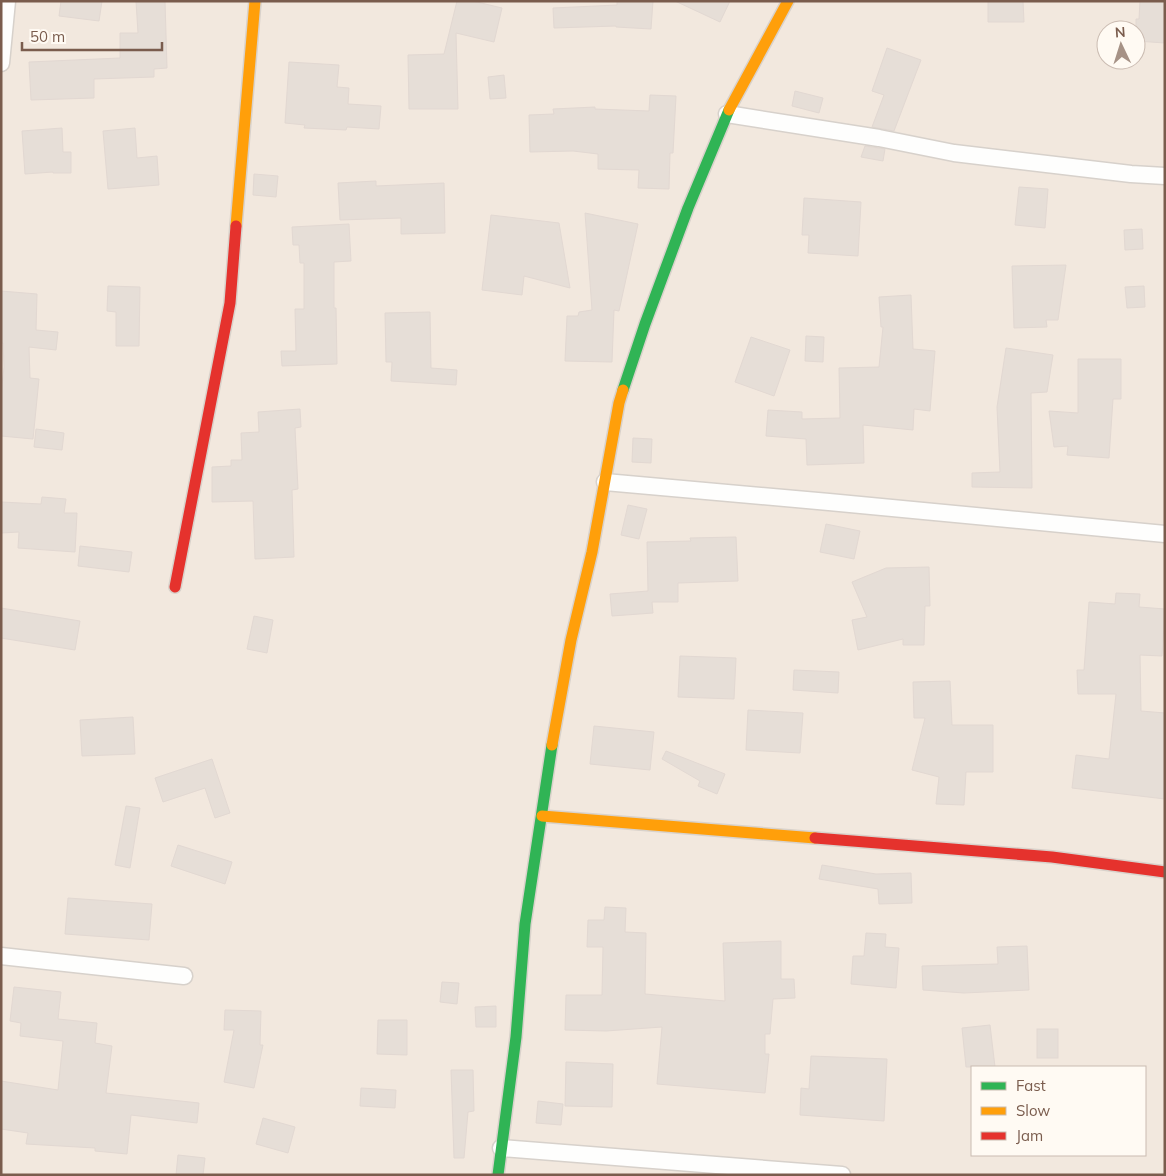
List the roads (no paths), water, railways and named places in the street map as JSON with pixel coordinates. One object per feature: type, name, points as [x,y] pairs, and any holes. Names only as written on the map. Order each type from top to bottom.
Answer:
[{"type":"street","points":[[1,63],[7,1]]},
{"type":"street","points":[[175,587],[230,302],[255,1]]},
{"type":"street","points":[[498,1175],[516,1037],[526,924],[553,737],[569,650],[592,552],[619,403],[645,324],[688,208],[727,114],[788,1]]},
{"type":"street","points":[[727,114],[878,138],[954,154],[1131,174],[1165,176]]},
{"type":"street","points":[[605,482],[839,502],[1165,534]]},
{"type":"street","points":[[542,816],[1052,857],[1165,872]]},
{"type":"street","points":[[1,956],[184,976]]},
{"type":"street","points":[[501,1148],[842,1175]]}]
